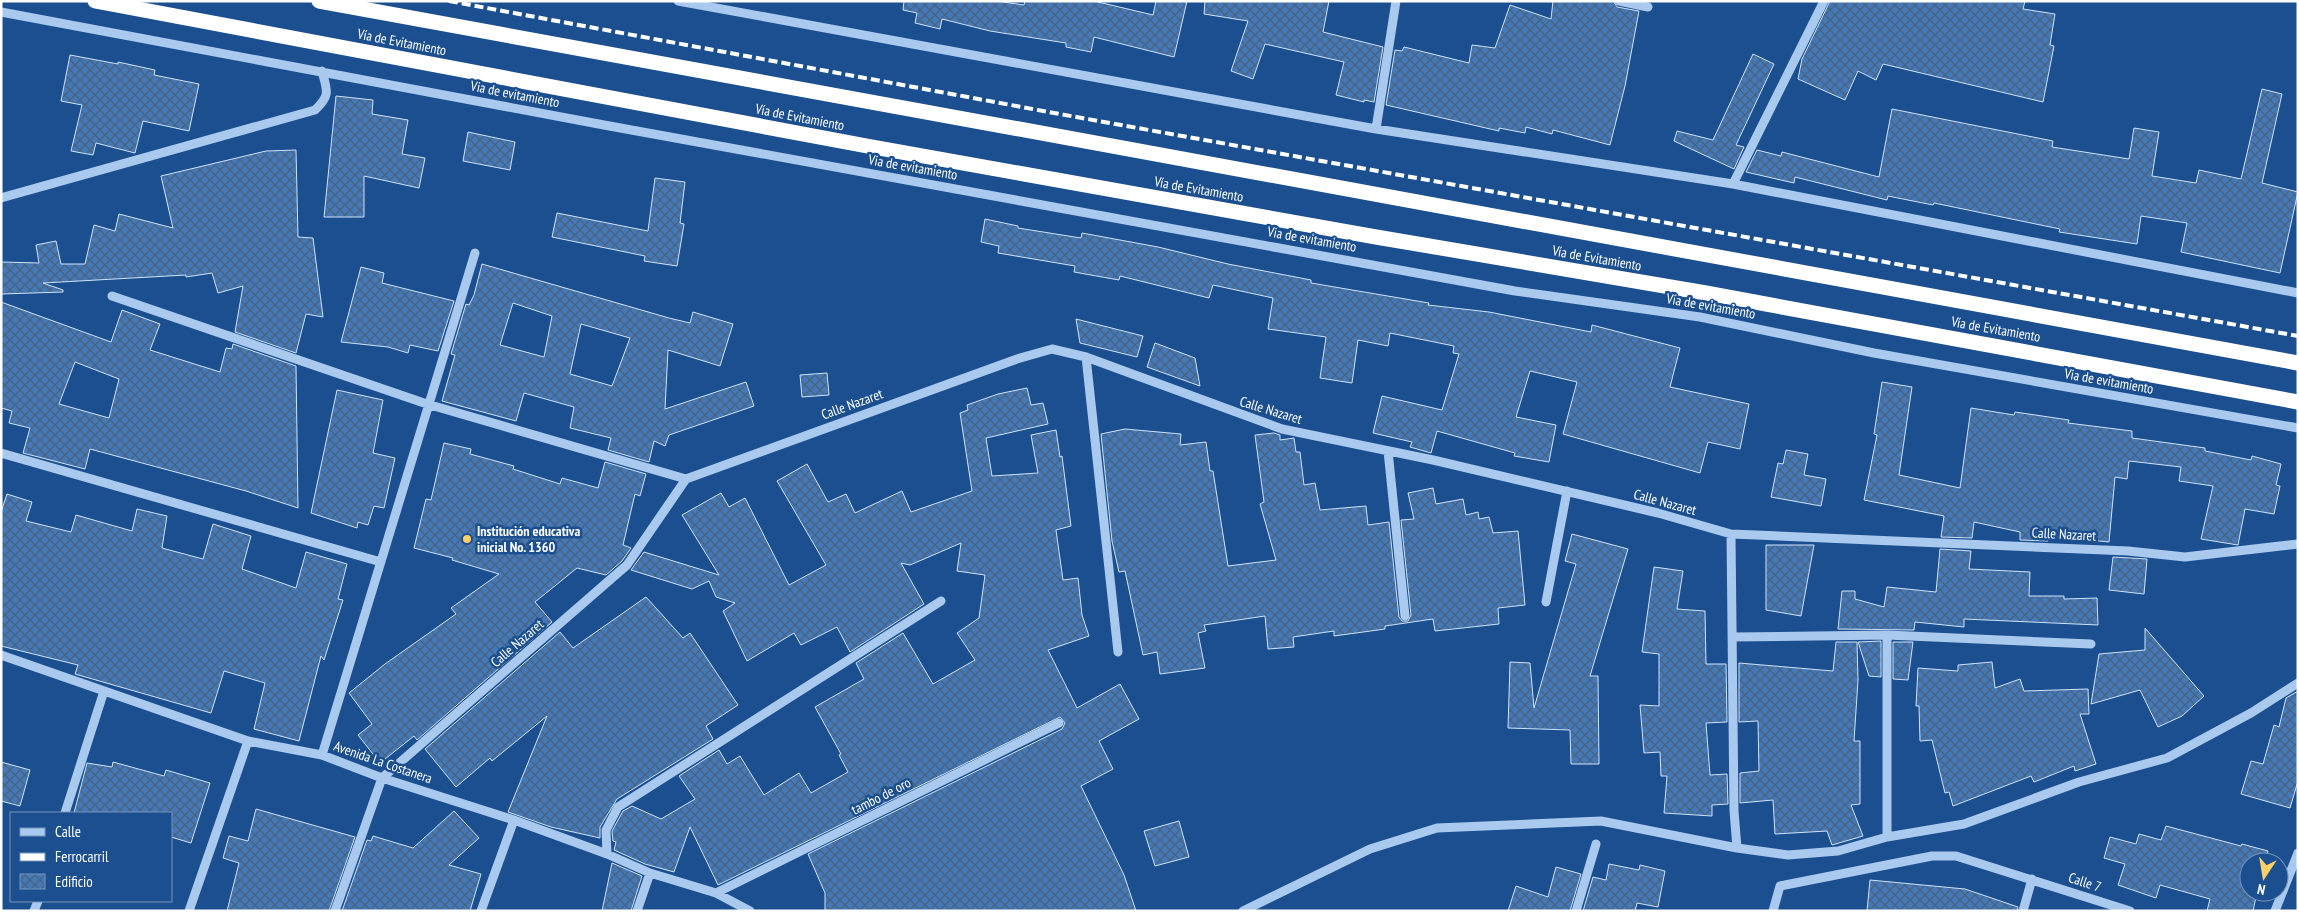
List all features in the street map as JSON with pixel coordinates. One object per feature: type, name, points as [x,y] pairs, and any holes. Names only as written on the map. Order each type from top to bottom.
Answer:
[{"type":"highway","name":"Vía de Evitamiento","points":[[95,1],[887,149],[1952,337],[2298,402]]},
{"type":"highway","name":"Vía de Evitamiento","points":[[319,1],[2298,363]]},
{"type":"street","points":[[678,1],[1376,129],[1733,184],[2298,293]]},
{"type":"street","points":[[1376,129],[1396,1]]},
{"type":"street","points":[[1619,1],[1648,7]]},
{"type":"street","points":[[1733,184],[1824,1]]},
{"type":"street","name":"Via de evitamiento","points":[[1,12],[604,125],[1496,287],[1700,317],[1874,353],[2298,428]]},
{"type":"street","points":[[1,198],[315,110],[325,101],[328,93],[322,71]]},
{"type":"street","points":[[322,755],[427,404],[475,253]]},
{"type":"street","points":[[112,296],[427,404],[686,479]]},
{"type":"street","name":"Calle Nazaret","points":[[382,778],[627,565],[686,479],[1017,359],[1052,349],[1086,357],[1282,430],[1388,451],[1567,491],[1731,534],[2109,550],[2185,557],[2298,544]]},
{"type":"street","points":[[1086,357],[1118,652]]},
{"type":"street","points":[[1388,451],[1405,616]]},
{"type":"street","points":[[1,453],[381,562]]},
{"type":"street","points":[[1546,602],[1567,491]]},
{"type":"street","points":[[1731,534],[1734,637],[1734,811],[1737,848]]},
{"type":"street","points":[[607,854],[606,830],[618,807],[941,601]]},
{"type":"street","points":[[1734,637],[1887,635],[2091,644]]},
{"type":"street","points":[[1887,635],[1888,837]]},
{"type":"street","name":"Avenida La Costanera","points":[[1,655],[248,741],[322,755],[382,778],[514,820],[607,854],[650,873],[716,893],[750,911]]},
{"type":"street","points":[[1243,911],[1370,849],[1437,828],[1601,821],[1737,848],[1788,855],[1838,851],[1888,837],[1964,824],[2079,782],[2167,758],[2251,713],[2298,683]]},
{"type":"street","points":[[66,812],[104,691]]},
{"type":"street","name":"tambo de oro","points":[[716,893],[1059,723]]},
{"type":"street","points":[[189,911],[248,741]]},
{"type":"street","points":[[335,911],[382,778]]},
{"type":"street","points":[[481,911],[514,820]]},
{"type":"street","points":[[1576,911],[1596,844]]},
{"type":"street","points":[[2275,911],[2298,853]]},
{"type":"street","name":"Calle 7","points":[[1773,911],[1780,886],[1932,856],[1956,856],[2130,911]]},
{"type":"street","points":[[636,911],[650,873]]},
{"type":"street","points":[[2023,911],[2032,879]]},
{"type":"building","points":[[904,1],[996,1],[1024,5],[1025,1],[1094,1],[1153,15],[1156,1],[1187,1],[1174,57],[1094,37],[1091,52],[1066,47],[1066,43],[990,31],[942,19],[940,29],[915,23],[917,13],[903,10]]},
{"type":"building","points":[[1205,1],[1329,1],[1323,32],[1383,47],[1374,102],[1364,100],[1364,102],[1336,95],[1344,62],[1265,44],[1253,79],[1231,71],[1248,21],[1204,14]]},
{"type":"building","points":[[1553,1],[1613,1],[1617,7],[1639,11],[1625,86],[1610,145],[1553,130],[1552,134],[1526,127],[1525,133],[1499,128],[1499,131],[1386,105],[1395,50],[1402,51],[1404,47],[1469,63],[1472,45],[1495,48],[1510,5],[1551,19]]},
{"type":"building","points":[[1830,1],[2025,1],[2023,9],[2055,14],[2050,45],[2054,46],[2043,102],[1883,64],[1876,80],[1858,71],[1845,100],[1798,79],[1802,59]]},
{"type":"building","points":[[1753,54],[1774,64],[1736,145],[1744,147],[1734,169],[1674,141],[1677,131],[1713,140]]},
{"type":"building","points":[[70,55],[155,70],[154,75],[199,84],[189,131],[143,121],[135,153],[96,143],[93,155],[71,151],[82,105],[61,101]]},
{"type":"building","points":[[2262,89],[2282,94],[2262,183],[2298,192],[2280,273],[2181,252],[2187,223],[2141,216],[2137,244],[2059,232],[2060,229],[1934,203],[1933,205],[1888,196],[1887,200],[1795,177],[1794,183],[1746,172],[1757,150],[1781,156],[1782,152],[1879,177],[1892,109],[2053,141],[2052,147],[2129,159],[2134,128],[2159,132],[2152,176],[2196,183],[2199,170],[2241,179]]},
{"type":"building","points":[[336,96],[373,100],[372,114],[408,120],[402,154],[425,158],[419,188],[364,176],[364,217],[324,217]]},
{"type":"building","points":[[468,132],[515,142],[510,170],[463,161]]},
{"type":"building","points":[[296,150],[298,237],[313,238],[323,317],[306,314],[296,353],[235,332],[243,286],[218,293],[212,273],[186,277],[186,275],[43,283],[63,290],[63,292],[1,294],[1,262],[39,263],[36,245],[56,241],[61,264],[85,264],[94,225],[115,231],[119,214],[173,228],[161,176],[266,151]]},
{"type":"building","points":[[655,178],[685,182],[680,223],[684,224],[677,266],[644,261],[645,256],[552,237],[557,213],[648,231]]},
{"type":"building","points":[[985,219],[1018,226],[1018,228],[1081,238],[1082,233],[1158,247],[1228,264],[1311,280],[1311,283],[1429,303],[1428,305],[1489,312],[1591,332],[1592,325],[1680,348],[1670,387],[1749,404],[1740,449],[1708,442],[1700,473],[1563,434],[1577,382],[1530,371],[1516,417],[1556,425],[1549,462],[1514,456],[1515,453],[1437,431],[1431,453],[1410,447],[1412,442],[1373,433],[1382,396],[1442,410],[1459,354],[1453,353],[1454,346],[1390,333],[1388,346],[1358,340],[1352,383],[1320,378],[1326,337],[1268,329],[1273,298],[1213,285],[1209,298],[1120,276],[1119,280],[1074,272],[1075,266],[998,253],[999,246],[981,242]]},
{"type":"building","points":[[482,264],[669,318],[690,323],[693,312],[733,324],[720,366],[668,350],[665,409],[746,382],[754,406],[669,435],[665,446],[654,441],[649,462],[608,450],[611,438],[570,428],[574,407],[524,393],[516,421],[442,401],[455,355],[451,354],[466,304],[469,305],[474,295]],"holes":[[[513,303],[552,316],[544,357],[500,345]],[[581,324],[630,338],[612,386],[570,374]]]},
{"type":"building","points":[[361,267],[384,273],[382,283],[454,301],[438,351],[410,345],[408,353],[388,347],[341,342]]},
{"type":"building","points":[[1,302],[111,342],[122,310],[160,324],[150,350],[220,372],[226,348],[232,349],[233,344],[296,366],[298,508],[246,491],[90,449],[85,469],[23,453],[30,428],[9,423],[12,411],[1,408]],"holes":[[[75,362],[119,379],[109,418],[59,404]]]},
{"type":"building","points":[[1076,319],[1143,336],[1137,357],[1080,343]]},
{"type":"building","points":[[1155,343],[1195,358],[1200,386],[1147,367]]},
{"type":"building","points":[[827,373],[829,395],[802,397],[800,375]]},
{"type":"building","points":[[1882,382],[1912,387],[1899,475],[1960,488],[1971,408],[2014,415],[2015,412],[2069,420],[2068,423],[2132,431],[2132,438],[2205,448],[2205,451],[2251,460],[2252,456],[2281,464],[2276,485],[2280,486],[2274,514],[2245,509],[2238,545],[2201,539],[2213,486],[2179,481],[2181,467],[2129,461],[2127,479],[2115,477],[2109,542],[2048,536],[2048,541],[2020,540],[2020,532],[1974,522],[1972,538],[1941,537],[1944,516],[1864,500],[1877,435],[1874,434]]},
{"type":"building","points":[[1027,388],[1031,405],[1043,403],[1048,424],[986,438],[992,476],[1038,473],[1031,435],[1056,430],[1060,457],[1062,456],[1071,526],[1056,530],[1063,580],[1078,578],[1082,615],[1089,636],[1048,650],[1077,708],[1120,684],[1139,719],[1099,741],[1113,769],[1081,786],[1124,875],[1136,911],[825,911],[825,893],[808,854],[1062,729],[1065,723],[1060,717],[718,885],[690,827],[674,872],[645,864],[614,850],[616,842],[613,841],[612,831],[623,811],[632,806],[661,819],[695,799],[679,776],[719,750],[727,764],[740,756],[764,795],[799,773],[811,793],[848,772],[839,755],[841,754],[815,707],[864,679],[856,663],[903,633],[933,684],[975,660],[957,633],[979,618],[985,575],[957,571],[961,543],[910,565],[901,563],[924,604],[850,652],[837,627],[801,645],[794,633],[747,661],[723,611],[735,603],[716,597],[709,581],[692,589],[631,570],[644,552],[719,575],[682,515],[721,493],[729,507],[745,498],[789,585],[826,565],[777,481],[807,464],[828,502],[846,494],[855,513],[902,491],[911,512],[972,491],[960,413],[968,410],[967,405],[998,394]]},
{"type":"building","points":[[337,390],[383,400],[373,453],[395,458],[384,508],[374,506],[368,525],[358,522],[357,528],[311,513]]},
{"type":"building","points":[[1125,429],[1181,434],[1180,445],[1206,442],[1210,471],[1213,471],[1228,566],[1276,560],[1260,504],[1264,502],[1255,435],[1274,433],[1280,435],[1280,440],[1294,438],[1296,452],[1300,452],[1304,485],[1315,483],[1320,510],[1366,506],[1368,525],[1389,522],[1399,617],[1402,621],[1408,621],[1411,615],[1401,520],[1414,519],[1408,493],[1433,488],[1436,504],[1463,499],[1466,515],[1478,512],[1479,519],[1489,517],[1493,533],[1518,531],[1525,605],[1498,608],[1499,624],[1435,631],[1433,619],[1385,626],[1385,629],[1334,636],[1334,631],[1293,637],[1294,647],[1268,649],[1265,616],[1204,625],[1206,631],[1198,633],[1205,668],[1160,674],[1157,652],[1143,655],[1125,571],[1119,572],[1112,541],[1101,434]]},
{"type":"building","points":[[444,443],[471,449],[470,454],[514,466],[513,469],[560,484],[562,478],[598,488],[605,462],[646,474],[640,496],[635,494],[623,545],[631,548],[622,561],[606,575],[577,568],[535,602],[552,622],[417,740],[414,736],[380,763],[358,735],[372,724],[349,693],[385,664],[456,614],[451,608],[499,574],[452,560],[453,558],[414,548],[426,499],[431,500]]},
{"type":"building","points":[[1786,450],[1808,454],[1804,475],[1826,479],[1821,506],[1771,497],[1778,463],[1783,464]]},
{"type":"building","points":[[7,494],[32,502],[26,521],[71,532],[76,515],[132,531],[137,509],[167,516],[162,548],[203,559],[213,524],[251,536],[242,569],[296,588],[306,552],[347,564],[338,599],[343,600],[324,660],[321,656],[299,741],[254,729],[265,683],[224,671],[211,713],[75,674],[78,665],[1,646],[1,512]]},
{"type":"building","points":[[1572,534],[1628,549],[1590,676],[1598,676],[1599,764],[1571,764],[1570,730],[1508,728],[1510,662],[1530,663],[1534,708],[1576,564],[1565,561]]},
{"type":"building","points":[[1766,545],[1814,545],[1801,616],[1766,610]]},
{"type":"building","points":[[1940,549],[1971,551],[1969,569],[2030,572],[2029,596],[2064,596],[2064,599],[2097,598],[2098,625],[1964,619],[1964,627],[1915,622],[1914,630],[1838,629],[1842,591],[1855,591],[1855,599],[1884,607],[1887,587],[1936,592]]},
{"type":"building","points":[[2113,557],[2147,559],[2144,594],[2109,590]]},
{"type":"building","points":[[1654,567],[1683,571],[1677,609],[1705,611],[1706,664],[1726,664],[1727,722],[1706,723],[1710,775],[1727,774],[1728,804],[1712,805],[1712,816],[1664,813],[1667,776],[1661,776],[1660,752],[1644,753],[1640,705],[1659,706],[1659,654],[1642,652]]},
{"type":"building","points":[[646,597],[683,638],[690,633],[738,705],[706,726],[713,739],[617,799],[600,827],[600,838],[551,827],[508,812],[547,716],[492,761],[490,758],[456,787],[425,749],[560,632],[573,648]]},
{"type":"building","points":[[2145,628],[2204,696],[2182,716],[2158,727],[2140,690],[2091,704],[2099,654],[2145,650]]},
{"type":"building","points":[[1881,641],[1881,677],[1869,676],[1858,642]]},
{"type":"building","points":[[1836,642],[1857,642],[1858,680],[1854,741],[1860,741],[1860,804],[1851,805],[1863,836],[1832,845],[1827,831],[1775,834],[1773,800],[1740,803],[1740,773],[1759,771],[1758,721],[1739,722],[1739,663],[1833,671]]},
{"type":"building","points":[[1893,642],[1913,642],[1908,680],[1893,679]]},
{"type":"building","points":[[1992,662],[1995,688],[2020,679],[2024,691],[2088,689],[2089,714],[2080,714],[2096,764],[2075,771],[2074,766],[2034,782],[2031,776],[1953,806],[1949,792],[1945,793],[1932,740],[1920,741],[1919,706],[1916,706],[1918,668],[1958,671],[1958,665]]},
{"type":"building","points":[[2298,691],[2298,781],[2290,808],[2241,794],[2251,761],[2263,764],[2274,725],[2279,727],[2286,698]]},
{"type":"building","points":[[1,762],[30,770],[20,806],[1,801]]},
{"type":"building","points":[[113,762],[164,776],[166,770],[210,783],[191,843],[172,837],[172,812],[74,812],[87,763],[112,767]]},
{"type":"building","points":[[256,809],[355,837],[329,911],[227,911],[239,863],[223,858],[229,836],[248,841]]},
{"type":"building","points":[[454,811],[479,838],[449,865],[481,874],[470,911],[342,911],[367,840],[371,841],[373,836],[413,848]]},
{"type":"building","points":[[1179,821],[1189,857],[1155,866],[1144,831]]},
{"type":"building","points":[[2166,826],[2241,846],[2242,844],[2268,851],[2239,852],[2239,902],[2255,902],[2253,911],[2207,911],[2210,899],[2160,885],[2156,898],[2118,885],[2125,864],[2104,858],[2110,837],[2136,844],[2139,834],[2161,840]]},
{"type":"building","points":[[612,863],[642,876],[631,911],[602,911]]},
{"type":"building","points":[[1609,864],[1639,870],[1640,865],[1665,871],[1658,907],[1637,903],[1635,911],[1583,911],[1593,877],[1606,880]]},
{"type":"building","points":[[1556,867],[1581,874],[1570,911],[1508,911],[1516,886],[1548,897]]},
{"type":"building","points":[[1870,880],[1965,889],[2018,907],[2017,911],[1867,911]]},
{"type":"railway","points":[[449,1],[1054,113],[2298,336]]},
{"type":"place","name":"Institución educativa inicial No. 1360","points":[[467,539]]}]
